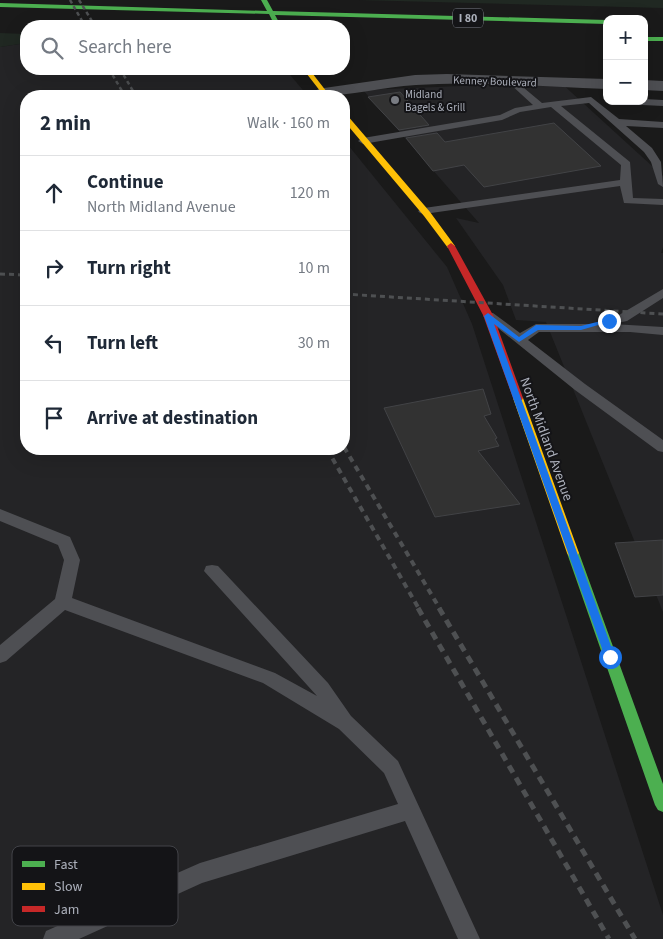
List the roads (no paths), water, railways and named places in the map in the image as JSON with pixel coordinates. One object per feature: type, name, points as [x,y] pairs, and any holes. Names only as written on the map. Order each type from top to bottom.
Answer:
[{"type":"main road","points":[[264,0],[275,20]]},
{"type":"main road","name":"I 80","points":[[0,5],[603,22]]},
{"type":"main road","points":[[648,39],[663,39]]},
{"type":"main road","points":[[310,75],[321,90]]},
{"type":"main road","name":"North Midland Avenue","points":[[350,125],[424,211],[464,268],[479,302],[488,316],[663,805]]},
{"type":"street","name":"Kenney Boulevard","points":[[350,91],[415,80],[603,84]]},
{"type":"street","points":[[648,85],[663,86]]},
{"type":"lane","points":[[512,81],[540,106]]},
{"type":"lane","points":[[575,84],[648,150],[656,162],[663,184]]},
{"type":"lane","points":[[363,141],[502,117],[518,110],[540,106],[591,100],[603,101]]},
{"type":"lane","points":[[648,102],[663,103]]},
{"type":"lane","points":[[553,104],[626,164],[625,182],[628,201],[663,202]]},
{"type":"lane","points":[[616,122],[663,125]]},
{"type":"lane","points":[[424,211],[625,182]]},
{"type":"lane","points":[[581,328],[622,318],[663,293]]},
{"type":"lane","points":[[488,316],[580,387],[663,447]]},
{"type":"lane","points":[[519,340],[536,328],[663,331]]},
{"type":"lane","points":[[0,515],[64,541],[72,560],[63,602],[0,656]]},
{"type":"lane","points":[[212,570],[322,690],[346,722],[391,767],[469,939]]},
{"type":"lane","points":[[63,602],[269,678],[346,722]]},
{"type":"lane","points":[[178,883],[200,873],[410,810]]},
{"type":"lane","points":[[54,939],[83,926]]},
{"type":"railway","points":[[70,0],[82,20]]},
{"type":"railway","points":[[79,0],[91,20]]},
{"type":"railway","points":[[113,75],[121,90]]},
{"type":"railway","points":[[124,75],[132,90]]},
{"type":"railway","points":[[0,274],[20,275]]},
{"type":"railway","points":[[350,294],[663,314]]},
{"type":"railway","points":[[330,455],[419,609]]},
{"type":"railway","points":[[349,455],[440,609]]},
{"type":"railway","points":[[418,608],[609,939]]},
{"type":"railway","points":[[439,608],[635,939]]},
{"type":"place","name":"Midland Bagels & Grill","points":[[395,100]]}]
